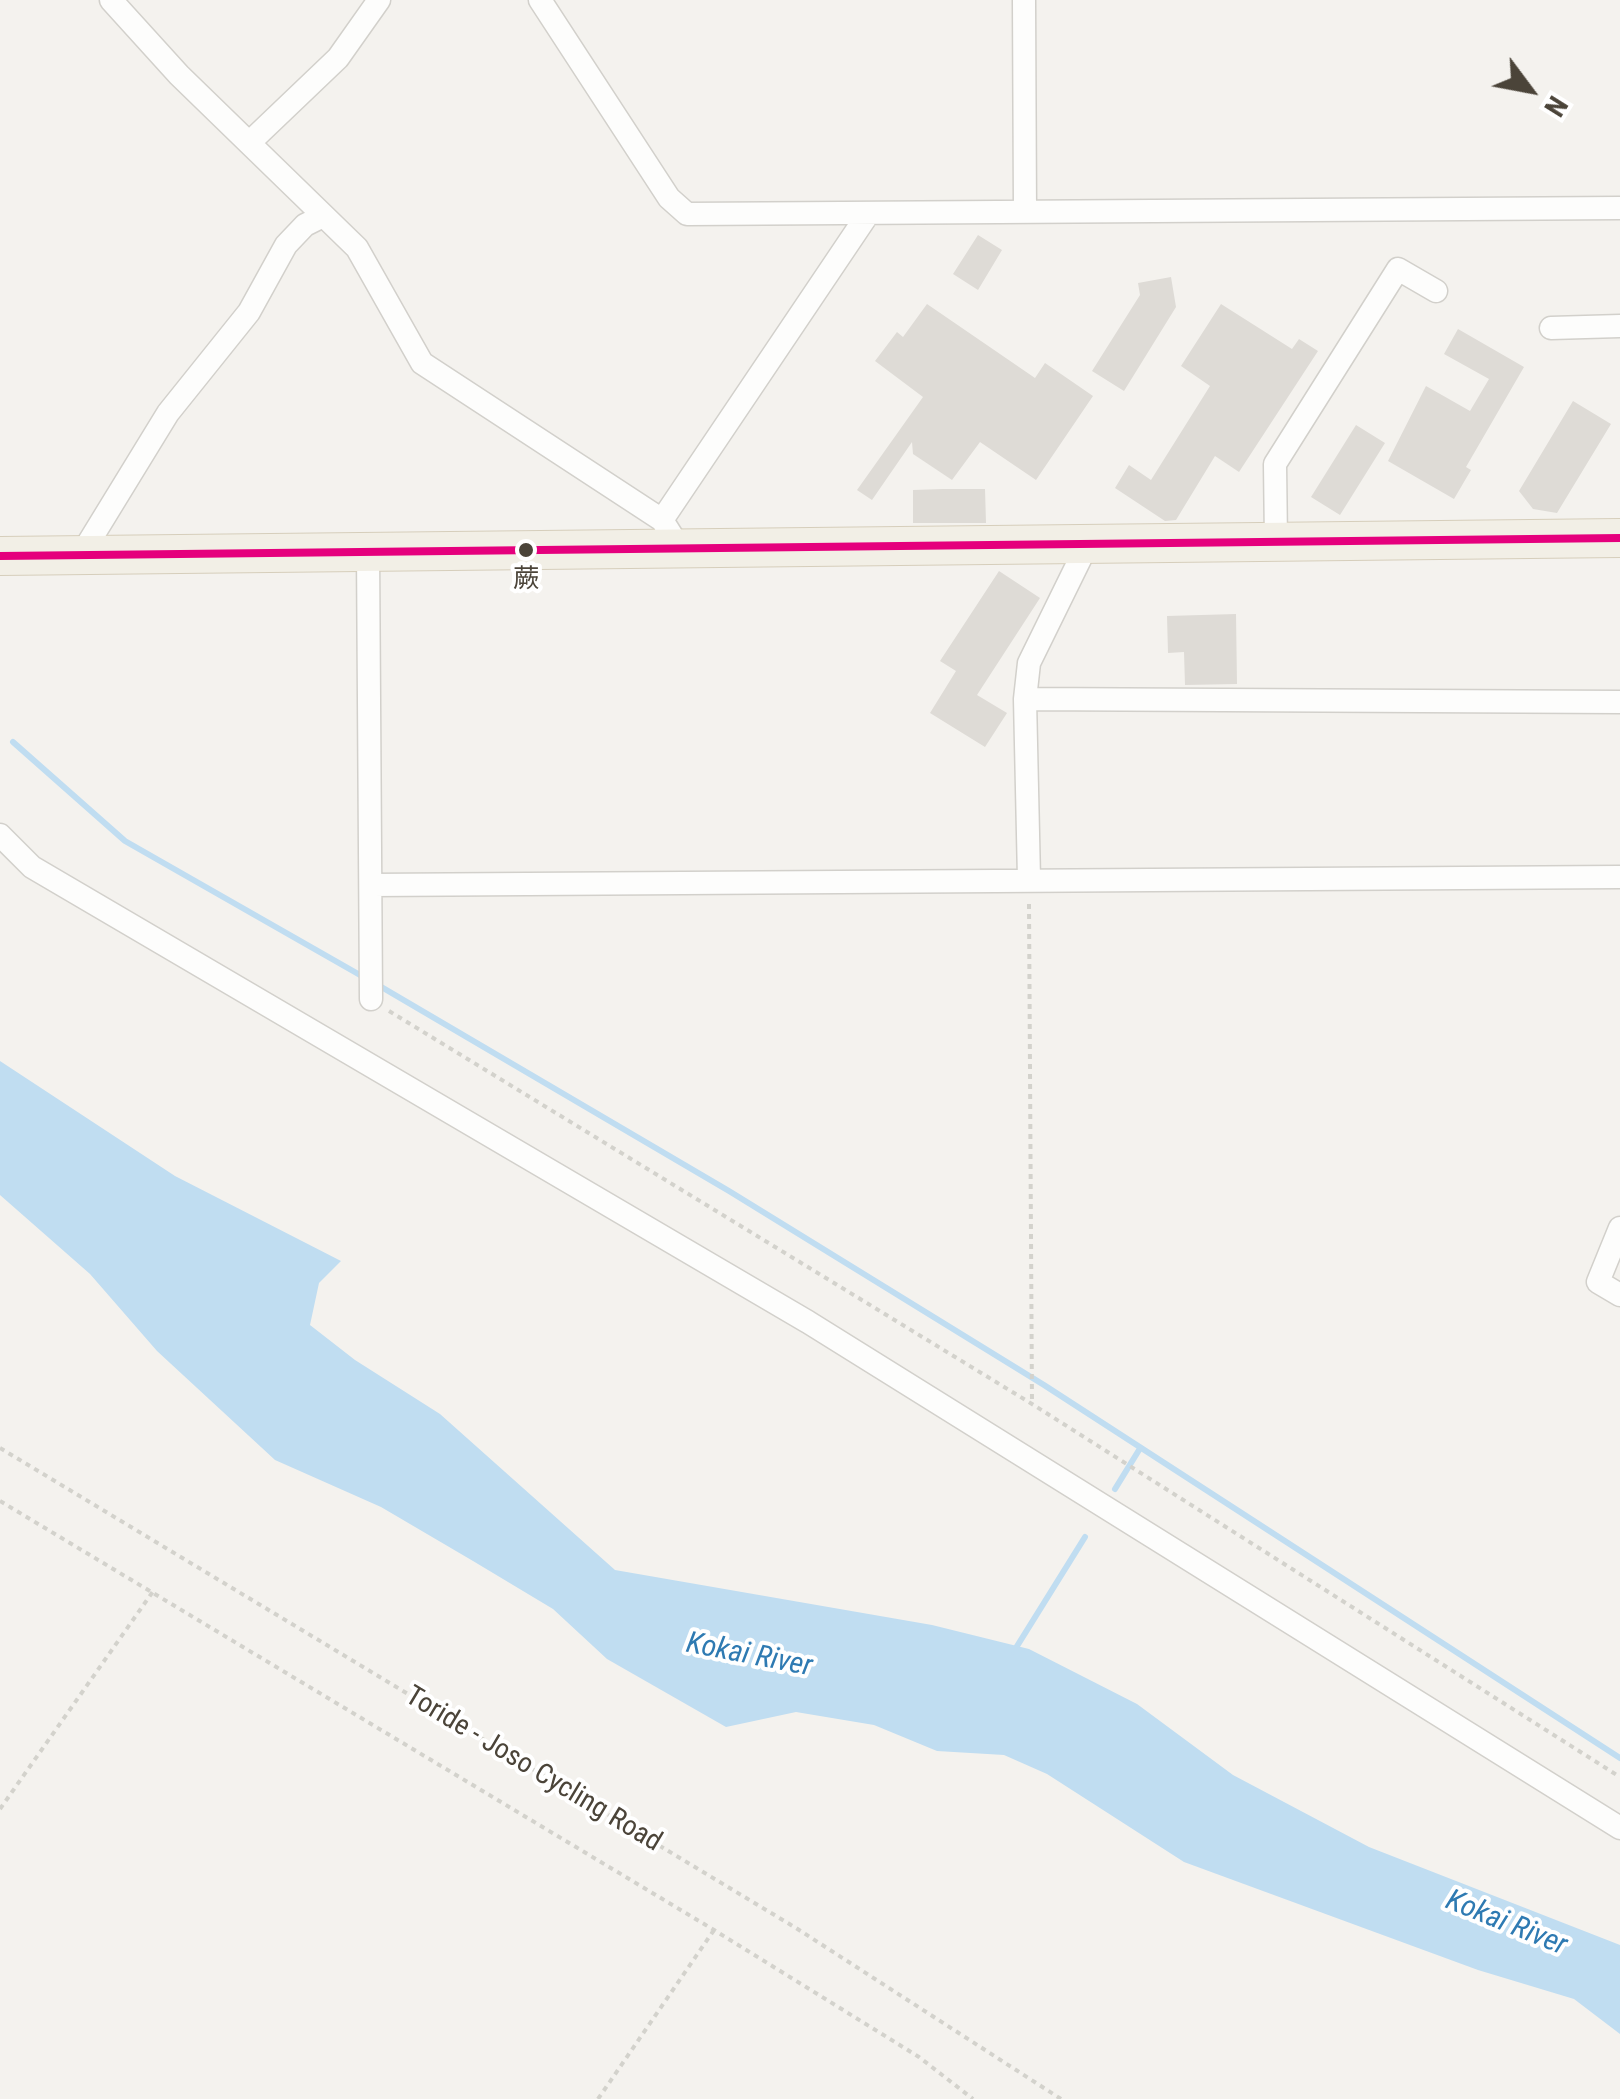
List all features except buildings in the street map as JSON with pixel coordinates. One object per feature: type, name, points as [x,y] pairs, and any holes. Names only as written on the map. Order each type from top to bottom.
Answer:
[{"type":"main road","points":[[0,556],[368,552],[670,534],[1088,543],[1620,538]]},
{"type":"street","points":[[111,0],[357,248],[422,363],[670,534],[868,214]]},
{"type":"street","points":[[249,143],[338,58],[380,0]]},
{"type":"street","points":[[540,0],[669,198],[686,214],[1620,208]]},
{"type":"street","points":[[1024,0],[1025,212]]},
{"type":"street","points":[[80,556],[168,413],[248,312],[286,245],[306,225],[323,216]]},
{"type":"street","points":[[1276,542],[1276,464],[1398,269],[1436,291]]},
{"type":"street","points":[[1551,328],[1620,326]]},
{"type":"street","points":[[1029,878],[1025,699],[1029,663],[1088,543]]},
{"type":"street","points":[[368,552],[370,987]]},
{"type":"street","points":[[1025,699],[1620,702]]},
{"type":"street","points":[[0,835],[32,867],[808,1322],[1620,1828]]},
{"type":"street","points":[[371,886],[1029,878],[1620,877]]},
{"type":"street","points":[[1620,1228],[1598,1282],[1620,1295]]},
{"type":"path","points":[[1029,878],[1032,1404]]},
{"type":"path","points":[[370,987],[1620,1777]]},
{"type":"path","name":"Toride - Joso Cycling Road","points":[[0,1448],[796,1928],[1061,2099]]},
{"type":"path","points":[[0,1501],[154,1590],[714,1930],[919,2057],[974,2099]]},
{"type":"path","points":[[0,1809],[154,1590]]},
{"type":"path","points":[[598,2099],[714,1930]]},
{"type":"water","name":"Kokai River","points":[[0,1061],[175,1176],[341,1261],[319,1283],[310,1325],[355,1360],[440,1414],[615,1570],[932,1625],[1029,1649],[1137,1704],[1233,1775],[1369,1847],[1620,1945],[1620,2034],[1574,1999],[1478,1970],[1184,1862],[1047,1774],[1004,1755],[937,1751],[874,1725],[796,1712],[726,1727],[607,1659],[553,1609],[473,1561],[381,1507],[275,1460],[157,1351],[90,1274],[0,1195]]},
{"type":"waterway","points":[[13,742],[125,841],[367,979]]},
{"type":"waterway","points":[[378,985],[729,1191],[1044,1385],[1620,1758]]},
{"type":"waterway","points":[[1115,1489],[1139,1450]]},
{"type":"waterway","points":[[1014,1651],[1085,1537]]},
{"type":"transit line","points":[[0,556],[1620,538]]},
{"type":"place","name":"蕨","points":[[526,550]]}]
